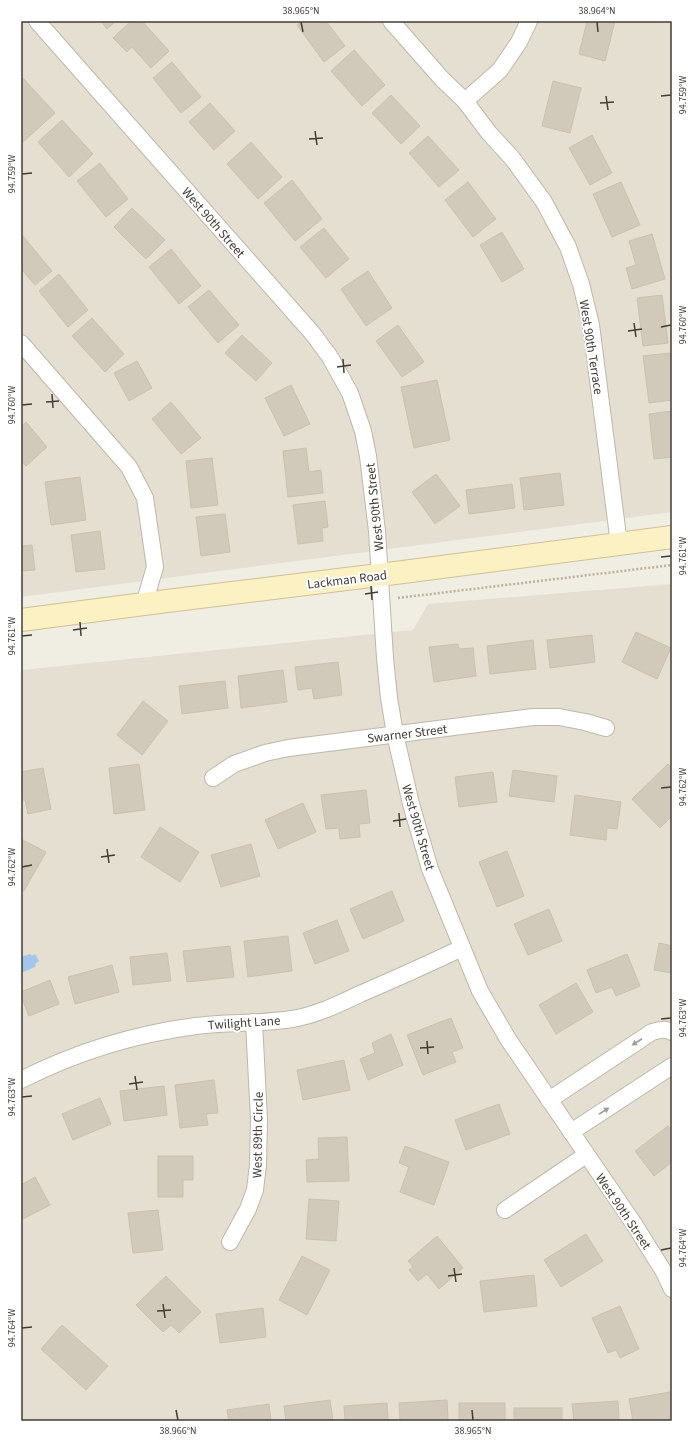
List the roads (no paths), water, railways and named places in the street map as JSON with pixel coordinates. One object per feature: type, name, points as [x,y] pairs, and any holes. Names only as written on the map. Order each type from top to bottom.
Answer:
[{"type":"main road","name":"Lackman Road","points":[[21,620],[672,537]]},
{"type":"street","name":"West 90th Street","points":[[37,21],[313,334],[330,357],[350,393],[363,431],[368,456],[381,575],[385,658],[389,698],[395,734],[410,804],[430,869],[480,991],[508,1039],[634,1224],[664,1272],[672,1289]]},
{"type":"street","name":"West 90th Terrace","points":[[391,21],[442,80],[465,101],[489,133],[512,158],[544,202],[568,247],[581,284],[591,325],[619,544]]},
{"type":"street","points":[[465,101],[500,70],[519,42],[529,21]]},
{"type":"street","points":[[21,343],[129,467],[145,498],[155,567],[144,604]]},
{"type":"street","name":"Swarner Street","points":[[213,778],[234,764],[265,753],[288,748],[395,734],[533,717],[559,717],[606,728]]},
{"type":"street","name":"Twilight Lane","points":[[21,1080],[47,1066],[88,1050],[154,1032],[197,1026],[293,1019],[310,1015],[401,977],[462,948]]},
{"type":"street","name":"West 89th Circle","points":[[230,1242],[248,1209],[254,1190],[258,1165],[259,1120],[254,1022]]},
{"type":"street","points":[[549,1100],[652,1032],[670,1030],[672,1032]]},
{"type":"street","points":[[571,1132],[672,1066]]},
{"type":"street","points":[[505,1210],[586,1155]]},
{"type":"water","points":[[30,954],[32,956],[35,954],[39,961],[36,963],[35,967],[21,973],[21,957]]}]
